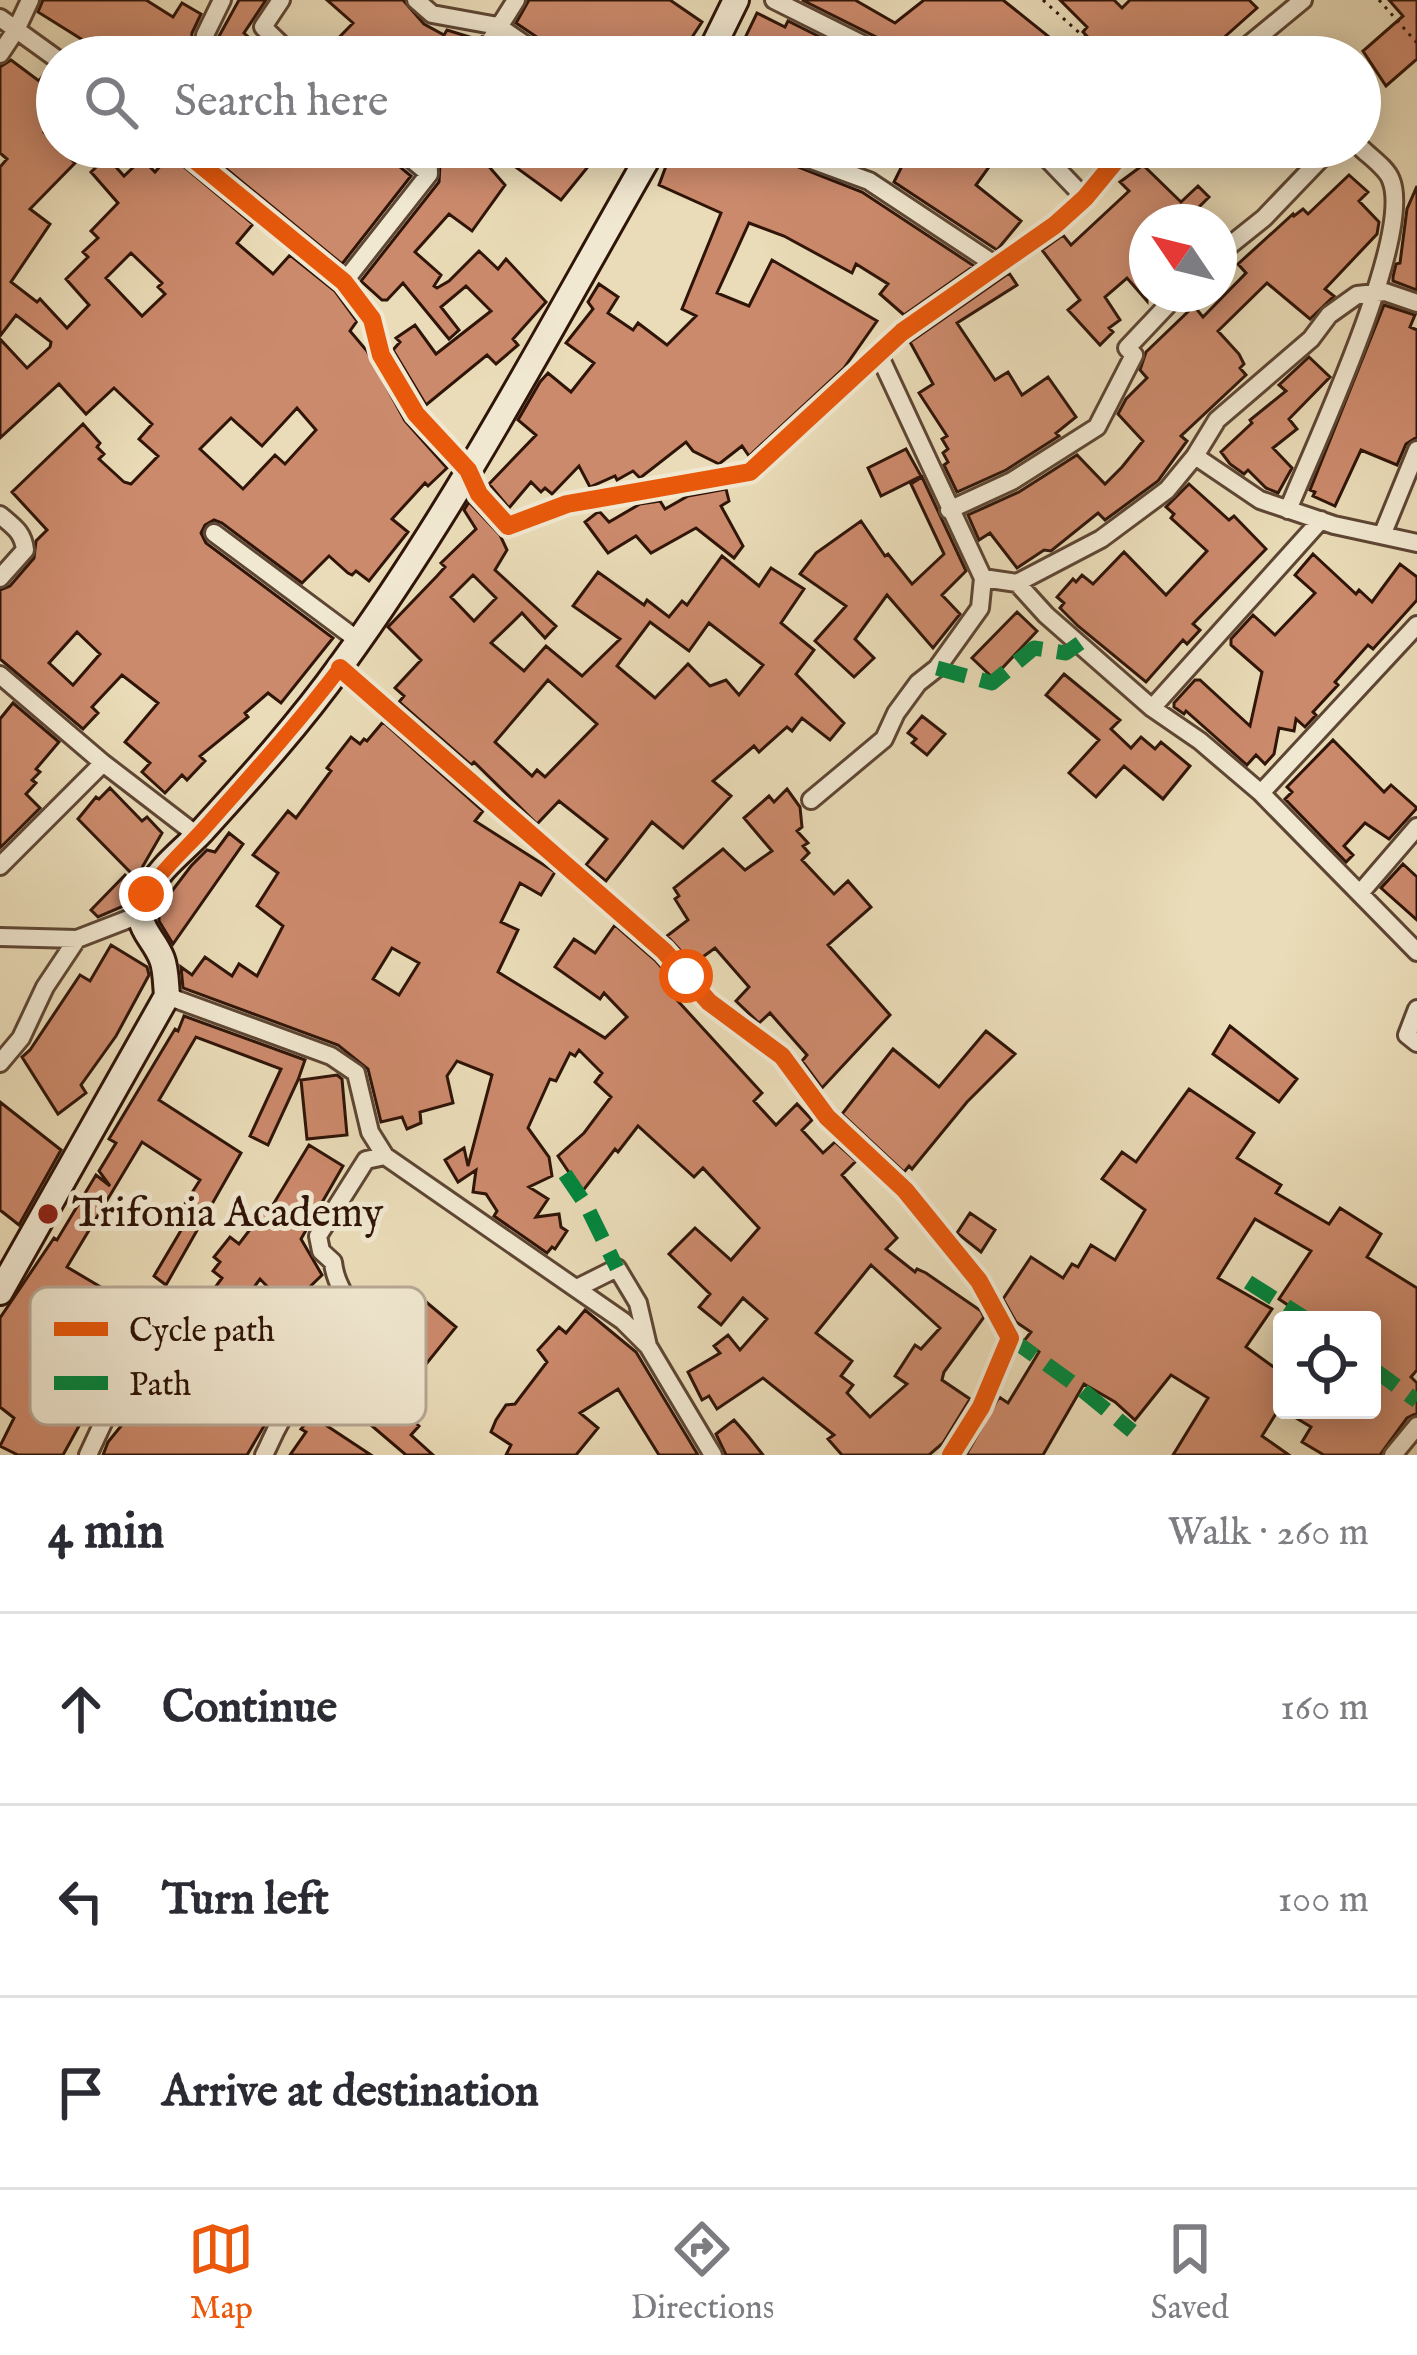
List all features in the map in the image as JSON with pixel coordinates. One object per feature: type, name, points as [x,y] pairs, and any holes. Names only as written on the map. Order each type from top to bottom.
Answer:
[{"type":"street","points":[[0,54],[30,0]]},
{"type":"street","points":[[205,36],[222,0]]},
{"type":"street","points":[[272,36],[263,27],[281,0]]},
{"type":"street","points":[[416,0],[432,14],[498,26],[513,36]]},
{"type":"street","points":[[492,36],[515,0]]},
{"type":"street","points":[[718,36],[736,0]]},
{"type":"street","points":[[774,0],[846,36]]},
{"type":"street","points":[[1259,36],[1303,0]]},
{"type":"street","points":[[0,18],[36,44]]},
{"type":"street","points":[[1288,510],[1376,293],[1396,213],[1391,177],[1381,167]]},
{"type":"street","points":[[205,168],[344,281],[371,320],[381,355],[416,414],[468,470],[479,494],[508,526],[567,505],[750,472],[902,332],[1054,225],[1109,168]]},
{"type":"street","points":[[422,168],[429,174]]},
{"type":"street","points":[[344,281],[429,174],[428,168]]},
{"type":"street","points":[[0,1292],[167,995],[162,959],[146,938],[140,915],[146,894],[163,869],[307,712],[359,641],[468,470],[642,168]]},
{"type":"street","points":[[833,168],[869,181],[994,264]]},
{"type":"street","points":[[1057,168],[1085,197]]},
{"type":"street","points":[[1237,240],[1312,168]]},
{"type":"street","points":[[983,578],[1017,583],[1101,539],[1168,490],[1196,456],[1216,420],[1311,339],[1329,315],[1357,295],[1385,292],[1417,303]]},
{"type":"street","points":[[949,510],[1012,481],[1097,428],[1134,355],[1127,349],[1161,312]]},
{"type":"street","points":[[811,800],[884,739],[896,713],[918,683],[937,668],[980,608],[983,578],[880,357]]},
{"type":"street","points":[[1383,533],[1417,450]]},
{"type":"street","points":[[1196,456],[1260,500],[1417,543]]},
{"type":"street","points":[[0,515],[17,528],[25,550],[0,578]]},
{"type":"street","points":[[1152,708],[1322,520]]},
{"type":"street","points":[[214,533],[359,641]]},
{"type":"street","points":[[1017,583],[1046,615],[1152,708],[1261,793],[1417,952]]},
{"type":"street","points":[[1261,793],[1417,625]]},
{"type":"street","points":[[340,668],[664,951],[709,1002],[782,1056],[827,1117],[905,1190],[979,1281],[1010,1338],[981,1407],[950,1455]]},
{"type":"street","points":[[0,675],[197,836]]},
{"type":"street","points":[[0,866],[103,763]]},
{"type":"street","points":[[1361,892],[1417,827]]},
{"type":"street","points":[[0,937],[77,939],[140,915]]},
{"type":"street","points":[[0,1064],[21,1038],[45,987],[77,939]]},
{"type":"street","points":[[167,995],[314,1050],[356,1073],[370,1132],[385,1156],[623,1321],[648,1346],[713,1455]]},
{"type":"street","points":[[1417,1010],[1407,1035],[1417,1043]]},
{"type":"street","points":[[337,1287],[333,1262],[321,1251],[318,1236],[366,1160],[385,1156]]},
{"type":"street","points":[[578,1287],[617,1268],[638,1303],[648,1346]]},
{"type":"street","points":[[88,1455],[102,1425]]},
{"type":"street","points":[[264,1455],[279,1425]]},
{"type":"street","points":[[1393,1455],[1417,1426]]},
{"type":"path","points":[[1043,0],[1083,36]]},
{"type":"path","points":[[1379,0],[1417,43]]},
{"type":"building","points":[[43,0],[146,0],[173,17],[182,3],[201,14],[192,36],[76,36],[38,12]]},
{"type":"building","points":[[239,0],[266,0],[244,33],[247,36],[219,36]]},
{"type":"building","points":[[327,0],[403,0],[424,24],[444,35],[447,30],[466,36],[340,36],[353,23]]},
{"type":"building","points":[[529,0],[670,0],[702,22],[693,36],[535,36],[516,23]]},
{"type":"building","points":[[802,0],[855,0],[895,23],[924,0],[1003,0],[1048,36],[874,36]]},
{"type":"building","points":[[1060,0],[1114,0],[1122,8],[1130,0],[1249,0],[1257,8],[1226,36],[1087,36],[1083,32],[1087,27]]},
{"type":"building","points":[[1389,0],[1417,0],[1417,59],[1386,86],[1381,78],[1380,36],[1403,16]]},
{"type":"building","points":[[757,13],[818,36],[746,36]]},
{"type":"building","points":[[11,60],[36,79],[36,168],[70,168],[30,209],[50,224],[11,282],[37,302],[40,299],[67,328],[89,305],[66,279],[88,257],[83,252],[98,238],[91,231],[118,203],[91,172],[117,168],[124,176],[132,168],[155,172],[186,168],[253,224],[237,243],[273,274],[290,255],[335,291],[357,321],[350,331],[367,351],[405,421],[447,468],[428,486],[425,483],[392,519],[408,532],[369,581],[356,571],[348,573],[329,556],[302,583],[222,523],[214,520],[205,525],[201,533],[206,543],[333,638],[281,703],[268,693],[245,713],[248,717],[200,756],[205,761],[187,780],[182,775],[165,793],[142,772],[150,763],[125,742],[158,703],[122,675],[92,707],[98,713],[83,729],[0,659],[0,590],[10,586],[34,558],[36,541],[47,530],[12,492],[83,424],[100,443],[97,447],[104,454],[99,459],[124,482],[131,484],[158,456],[139,439],[152,424],[114,388],[86,414],[59,384],[0,438],[0,339],[27,368],[51,342],[16,315],[0,336],[0,167],[7,159],[0,153],[0,67]],"holes":[[[131,253],[162,283],[158,287],[165,294],[142,316],[106,278]],[[297,408],[316,430],[285,464],[275,455],[243,489],[200,449],[231,418],[262,446]],[[77,632],[100,654],[73,685],[49,663]]]},
{"type":"building","points":[[225,168],[401,168],[411,176],[342,264]]},
{"type":"building","points":[[440,168],[490,168],[505,185],[472,231],[449,214],[415,252],[441,275],[434,286],[449,281],[479,251],[498,269],[506,259],[546,302],[513,339],[518,345],[496,364],[487,355],[426,405],[393,350],[400,342],[396,338],[415,325],[436,354],[491,311],[466,286],[441,307],[459,330],[449,339],[403,283],[382,300],[361,281],[439,182]]},
{"type":"building","points":[[517,168],[587,168],[561,200]]},
{"type":"building","points":[[665,168],[801,168],[862,192],[974,266],[904,315],[880,294],[888,284],[856,264],[852,273],[749,223],[717,293],[749,306],[772,260],[877,321],[844,368],[749,456],[742,446],[719,464],[693,451],[686,442],[640,478],[633,471],[590,487],[579,466],[552,494],[545,488],[541,492],[531,482],[509,508],[489,484],[536,435],[518,420],[540,382],[548,373],[571,392],[594,363],[566,343],[593,309],[588,302],[599,284],[618,297],[608,313],[633,330],[638,323],[667,345],[696,316],[682,309],[721,213],[659,185]]},
{"type":"building","points":[[901,168],[988,168],[976,185],[1021,221],[997,250],[894,182]]},
{"type":"building","points":[[1146,168],[1181,202],[1198,186],[1209,197],[1202,204],[1129,204],[1129,280],[1105,297],[1120,320],[1100,345],[1068,310],[1080,300],[1042,250],[1063,235],[1071,245],[1129,191],[1120,182]]},
{"type":"building","points":[[1349,175],[1368,192],[1359,201],[1379,222],[1377,234],[1325,289],[1334,296],[1310,319],[1267,283],[1218,331],[1239,354],[1246,375],[1181,436],[1187,441],[1158,481],[1105,520],[1098,513],[1051,551],[1044,550],[1017,568],[990,533],[979,540],[968,515],[1019,492],[1077,455],[1105,484],[1143,441],[1118,414],[1147,378],[1140,370],[1146,352],[1188,312],[1203,317],[1208,312],[1237,312],[1237,282],[1246,273],[1238,264],[1293,214],[1303,209],[1308,214]]},
{"type":"building","points":[[1417,186],[1417,290],[1393,277],[1400,263],[1407,209]]},
{"type":"building","points":[[1009,273],[1017,285],[957,323],[995,380],[1008,372],[1022,395],[1048,377],[1076,417],[1056,433],[1059,436],[1006,470],[957,492],[944,465],[948,462],[943,453],[948,449],[942,439],[947,436],[919,393],[933,384],[910,342]]},
{"type":"building","points":[[1384,305],[1415,315],[1410,327],[1417,330],[1417,437],[1406,444],[1397,465],[1361,450],[1335,506],[1310,490]]},
{"type":"building","points":[[1309,357],[1330,377],[1289,419],[1297,429],[1273,448],[1292,468],[1278,493],[1248,470],[1244,474],[1230,464],[1221,452],[1286,391],[1279,385]]},
{"type":"building","points":[[906,449],[921,476],[881,496],[868,468]]},
{"type":"building","points":[[922,477],[966,571],[942,595],[960,614],[933,648],[887,595],[855,639],[874,658],[854,677],[815,641],[846,606],[800,574],[816,553],[861,521],[912,584],[944,554],[911,484]]},
{"type":"building","points":[[1189,484],[1229,520],[1234,516],[1266,549],[1193,624],[1200,630],[1187,644],[1183,640],[1146,682],[1078,626],[1060,608],[1064,603],[1057,597],[1082,575],[1093,584],[1124,552],[1166,595],[1207,551],[1171,518],[1174,514],[1166,507]]},
{"type":"building","points":[[726,489],[729,501],[721,506],[743,546],[734,558],[696,528],[651,553],[636,536],[608,553],[585,522],[599,511],[609,522],[640,504],[660,501],[665,509],[688,496]]},
{"type":"building","points":[[469,502],[500,535],[507,550],[495,570],[556,626],[545,638],[522,613],[491,643],[524,671],[546,646],[582,676],[620,639],[573,606],[598,572],[669,617],[682,601],[687,605],[722,556],[759,586],[771,568],[804,589],[781,623],[814,650],[796,674],[844,723],[830,740],[802,718],[792,731],[787,727],[759,752],[754,746],[713,781],[731,796],[683,848],[652,822],[606,881],[586,865],[607,839],[559,801],[537,824],[474,762],[471,765],[399,702],[404,696],[395,688],[421,660],[388,627],[476,529],[464,510]],"holes":[[[473,575],[496,598],[474,621],[451,597]],[[650,622],[689,651],[709,623],[763,665],[739,695],[726,680],[710,686],[688,664],[655,698],[617,666]],[[548,680],[597,724],[545,777],[537,770],[532,776],[495,742]]]},
{"type":"building","points":[[1313,554],[1356,594],[1359,590],[1372,602],[1400,564],[1417,577],[1417,600],[1335,682],[1338,685],[1305,727],[1296,719],[1294,731],[1279,728],[1274,754],[1265,764],[1256,755],[1247,765],[1174,703],[1200,680],[1250,726],[1262,672],[1231,645],[1231,639],[1253,615],[1275,635],[1315,593],[1295,575]]},
{"type":"building","points":[[1017,612],[1037,631],[993,678],[972,658]]},
{"type":"building","points":[[1064,674],[1120,720],[1111,729],[1131,748],[1141,737],[1155,749],[1161,742],[1190,766],[1163,799],[1124,766],[1096,797],[1069,773],[1099,740],[1046,695]]},
{"type":"building","points":[[13,703],[59,742],[36,769],[40,772],[32,780],[36,783],[26,794],[40,808],[0,848],[0,719]]},
{"type":"building","points":[[922,716],[945,734],[927,755],[908,733]]},
{"type":"building","points":[[383,722],[483,811],[475,821],[555,872],[541,895],[520,883],[501,922],[518,930],[498,972],[605,1038],[627,1017],[604,993],[600,999],[555,967],[574,939],[595,953],[615,925],[684,993],[677,1000],[762,1093],[754,1101],[776,1125],[797,1104],[812,1120],[802,1130],[823,1153],[835,1142],[856,1161],[842,1175],[897,1238],[886,1249],[981,1311],[984,1317],[942,1380],[970,1399],[943,1443],[929,1455],[842,1455],[828,1439],[834,1435],[763,1378],[717,1409],[709,1396],[702,1400],[688,1372],[720,1353],[714,1346],[728,1335],[740,1350],[767,1319],[743,1298],[721,1325],[699,1307],[710,1294],[669,1254],[695,1228],[731,1260],[759,1228],[703,1168],[694,1177],[638,1126],[582,1192],[558,1156],[584,1133],[611,1097],[595,1082],[602,1073],[579,1050],[575,1056],[570,1053],[556,1081],[550,1079],[528,1128],[549,1157],[552,1176],[529,1187],[548,1199],[536,1217],[559,1214],[561,1227],[567,1231],[547,1253],[494,1216],[497,1211],[486,1194],[473,1192],[476,1170],[458,1182],[445,1160],[464,1148],[468,1166],[492,1075],[457,1061],[447,1076],[453,1103],[420,1112],[421,1123],[407,1129],[402,1117],[381,1122],[368,1069],[338,1045],[183,988],[181,967],[192,975],[205,957],[232,976],[239,964],[257,976],[283,926],[257,906],[278,873],[253,855],[288,811],[296,818],[351,737],[360,744]],"holes":[[[392,948],[419,963],[399,995],[373,979]],[[871,1265],[940,1328],[921,1349],[915,1345],[895,1376],[907,1384],[870,1417],[847,1393],[853,1385],[841,1376],[852,1361],[816,1333]]]},
{"type":"building","points":[[1333,740],[1384,792],[1391,785],[1417,808],[1389,839],[1365,823],[1344,846],[1353,855],[1346,862],[1285,799],[1292,792],[1287,787]]},
{"type":"building","points":[[110,788],[142,821],[147,817],[162,833],[136,878],[78,819]]},
{"type":"building","points":[[787,789],[800,807],[802,827],[797,831],[808,843],[803,846],[809,853],[802,860],[834,894],[848,881],[871,907],[828,945],[890,1015],[822,1088],[802,1061],[807,1055],[770,1013],[759,1023],[736,1001],[749,987],[715,948],[693,964],[667,936],[688,920],[674,888],[723,849],[745,870],[772,851],[744,818],[769,796],[774,802]]},
{"type":"building","points":[[229,833],[243,844],[173,944],[159,921],[159,908],[191,866],[207,850],[215,852]]},
{"type":"building","points":[[1403,864],[1417,877],[1417,920],[1381,888]]},
{"type":"building","points":[[125,875],[134,883],[126,905],[98,917],[91,910]]},
{"type":"building","points":[[111,945],[147,967],[149,975],[116,1036],[81,1085],[86,1093],[58,1114],[22,1057],[80,975],[90,981]]},
{"type":"building","points":[[184,1016],[305,1060],[268,1145],[250,1136],[281,1069],[196,1037],[159,1100],[241,1153],[166,1285],[154,1276],[183,1227],[174,1221],[200,1180],[142,1142],[67,1267],[101,1287],[30,1287],[30,1425],[79,1426],[63,1455],[18,1455],[0,1446],[14,1418],[0,1407],[0,1318],[54,1238],[57,1240],[96,1175],[110,1186],[99,1171],[116,1143],[109,1139],[175,1029],[178,1031]]},
{"type":"building","points":[[1230,1026],[1297,1079],[1279,1102],[1213,1054]]},
{"type":"building","points":[[986,1031],[1015,1054],[967,1102],[912,1169],[909,1166],[904,1172],[842,1114],[893,1049],[939,1087]]},
{"type":"building","points":[[337,1075],[342,1079],[347,1135],[307,1139],[301,1080]]},
{"type":"building","points":[[1189,1089],[1254,1133],[1237,1158],[1281,1185],[1276,1193],[1329,1224],[1340,1208],[1381,1234],[1367,1257],[1417,1288],[1417,1370],[1411,1377],[1417,1383],[1417,1413],[1407,1418],[1380,1455],[1324,1455],[1302,1442],[1311,1427],[1298,1419],[1381,1419],[1381,1311],[1297,1311],[1279,1299],[1311,1251],[1255,1219],[1218,1278],[1272,1309],[1246,1347],[1273,1366],[1273,1418],[1262,1436],[1289,1455],[1173,1455],[1208,1398],[1171,1375],[1135,1420],[1084,1384],[1043,1455],[966,1455],[999,1397],[1008,1403],[1039,1352],[1024,1341],[1031,1332],[1016,1322],[1003,1299],[1031,1257],[1063,1278],[1072,1264],[1078,1267],[1091,1245],[1115,1260],[1145,1210],[1102,1179],[1122,1152],[1136,1162]]},
{"type":"building","points":[[0,1102],[61,1150],[19,1225],[0,1210]]},
{"type":"building","points":[[309,1145],[343,1166],[301,1239],[322,1275],[310,1287],[268,1287],[260,1279],[254,1287],[215,1287],[222,1278],[213,1271],[220,1262],[214,1257],[230,1237],[239,1244],[271,1208]]},
{"type":"building","points":[[970,1213],[995,1230],[981,1252],[957,1233]]},
{"type":"building","points":[[426,1302],[456,1327],[426,1364]]},
{"type":"building","points":[[585,1310],[636,1352],[698,1455],[659,1455],[618,1389],[580,1413],[598,1428],[576,1455],[506,1455],[511,1445],[491,1432],[496,1420],[506,1405],[515,1404],[547,1362],[538,1350],[559,1327],[566,1333]]},
{"type":"building","points":[[734,1420],[763,1455],[726,1455],[716,1434]]},
{"type":"building","points":[[122,1425],[265,1425],[247,1455],[103,1455]]},
{"type":"building","points":[[326,1425],[371,1455],[290,1455],[306,1432],[301,1429]]},
{"type":"building","points":[[371,1425],[418,1425],[411,1435],[433,1455],[406,1455]]},
{"type":"marked path","points":[[937,668],[992,683],[1034,648],[1066,653],[1080,643]]},
{"type":"marked path","points":[[565,1174],[617,1268]]},
{"type":"marked path","points":[[1248,1282],[1294,1311]]},
{"type":"marked path","points":[[1010,1338],[1132,1431]]},
{"type":"marked path","points":[[1381,1375],[1417,1401]]},
{"type":"cycle path","points":[[205,168],[344,282],[372,319],[381,355],[416,414],[468,470],[479,494],[508,526],[567,504],[750,472],[902,332],[1055,225],[1110,168]]},
{"type":"cycle path","points":[[340,668],[664,951],[709,1002],[782,1056],[827,1117],[905,1190],[979,1281],[1010,1338],[981,1407],[951,1455]]},
{"type":"place","name":"Trifonia Academy","points":[[48,1214]]},
{"type":"route","points":[[146,894],[163,869],[307,712],[340,668],[664,951],[686,976]]}]
